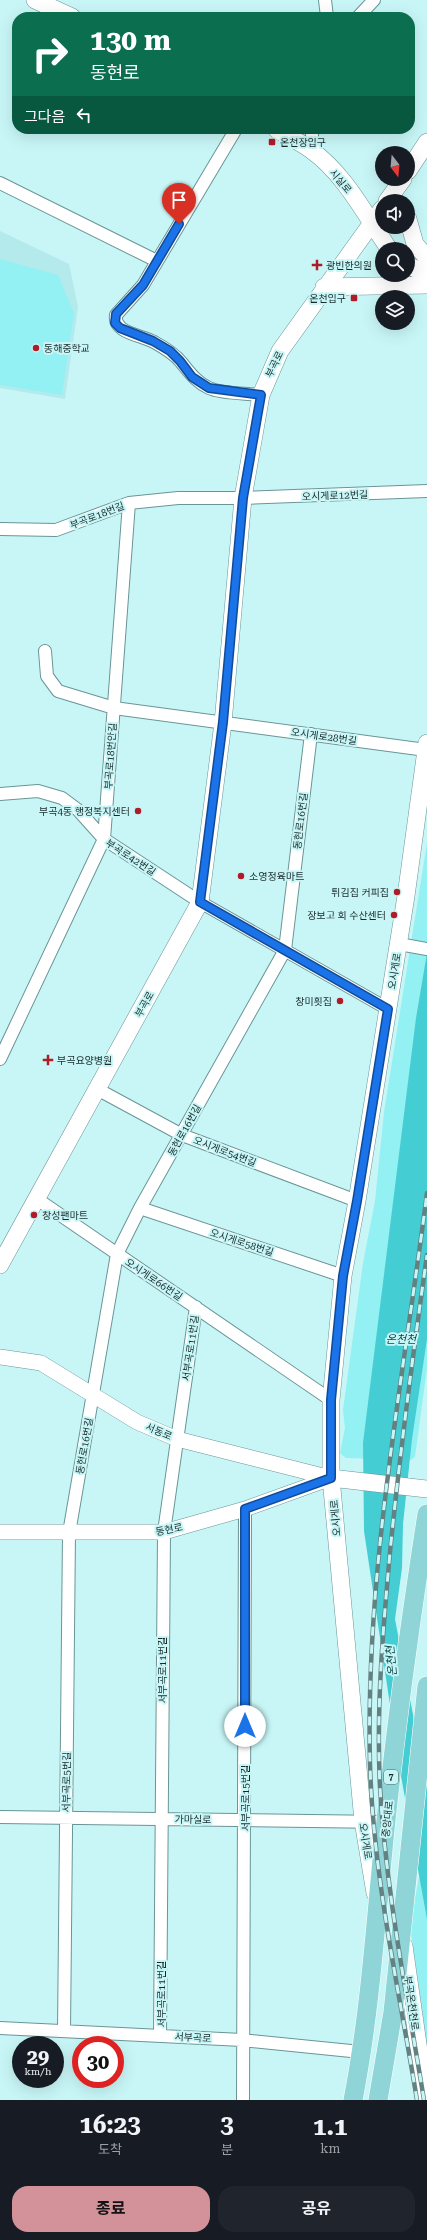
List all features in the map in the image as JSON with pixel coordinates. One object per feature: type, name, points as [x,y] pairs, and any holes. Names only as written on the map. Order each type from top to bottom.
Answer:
[{"type":"main road","points":[[35,0],[61,12]]},
{"type":"main road","name":"시실로","points":[[285,134],[312,150],[334,172],[360,205],[384,242]]},
{"type":"main road","points":[[415,160],[427,142]]},
{"type":"main road","name":"부곡로","points":[[0,1265],[200,902],[223,722],[243,498],[261,395],[280,351],[324,287],[375,220]]},
{"type":"main road","points":[[412,234],[415,244],[427,258]]},
{"type":"main road","points":[[415,269],[427,275]]},
{"type":"main road","points":[[324,287],[427,285]]},
{"type":"main road","name":"오시게로","points":[[379,1914],[363,1821],[331,1478],[331,1400],[343,1276],[357,1201],[388,1009],[426,746]]},
{"type":"main road","points":[[331,1478],[420,1488]]},
{"type":"main road","name":"중앙대로","points":[[353,2100],[361,2052],[379,1914],[386,1822],[408,1640],[427,1514]]},
{"type":"main road","points":[[378,2100],[393,2012],[427,1686]]},
{"type":"main road","name":"부곡온천천로","points":[[401,1929],[426,2100]]},
{"type":"street","points":[[325,0],[326,12]]},
{"type":"street","points":[[363,12],[374,0]]},
{"type":"street","points":[[233,134],[143,285],[116,314],[115,323],[120,328],[153,341],[170,351],[192,377],[209,388],[261,395]]},
{"type":"street","points":[[312,134],[312,150]]},
{"type":"street","points":[[0,183],[157,262]]},
{"type":"street","name":"오시게로12번길","points":[[243,498],[427,491]]},
{"type":"street","name":"부곡로18번길","points":[[0,529],[56,530],[129,503],[178,498],[243,498]]},
{"type":"street","name":"부곡로18번안길","points":[[0,1059],[104,839],[129,503]]},
{"type":"street","points":[[45,650],[47,676],[58,691],[114,708],[223,722]]},
{"type":"street","name":"오시게로28번길","points":[[223,722],[311,734],[426,746]]},
{"type":"street","name":"동현로16번길","points":[[69,1533],[117,1254],[140,1208],[285,950],[311,734]]},
{"type":"street","name":"부곡로42번길","points":[[0,794],[38,791],[62,798],[78,810],[104,839],[200,902],[388,1009]]},
{"type":"street","points":[[398,944],[427,949]]},
{"type":"street","name":"오시게로54번길","points":[[97,1089],[182,1135],[357,1201]]},
{"type":"street","name":"오시게로66번길","points":[[36,1199],[331,1400]]},
{"type":"street","name":"오시게로58번길","points":[[140,1208],[343,1276]]},
{"type":"street","name":"서부곡로11번길","points":[[160,2036],[164,1532],[196,1307]]},
{"type":"street","name":"서동로","points":[[0,1357],[41,1363],[137,1422],[177,1439],[331,1478]]},
{"type":"street","name":"동현로","points":[[0,1532],[164,1532],[245,1509],[331,1478]]},
{"type":"street","name":"서부곡로15번길","points":[[243,2100],[242,2040],[245,1820],[245,1509]]},
{"type":"street","name":"서부곡로5번길","points":[[64,2031],[69,1533]]},
{"type":"street","name":"가마실로","points":[[0,1817],[386,1822]]},
{"type":"street","name":"서부곡로","points":[[0,2028],[242,2040],[361,2052]]},
{"type":"shaded area","name":"동해중학교","points":[[0,231],[69,264],[78,307],[65,399],[0,388]]},
{"type":"shaded area","name":"동해중학교","points":[[0,259],[58,275],[74,313],[62,395],[0,385]]},
{"type":"shaded area","points":[[427,843],[427,1368],[415,1457],[411,1460],[346,1458],[340,1453],[345,1428],[343,1410],[363,1263],[375,1201],[384,1112]]},
{"type":"shaded area","points":[[427,1834],[427,2043],[410,1926]]},
{"type":"water","name":"온천천","points":[[427,953],[427,1339],[412,1439],[403,1524],[402,1568],[395,1619],[427,1789],[427,1919],[399,1765],[364,1531],[363,1443],[416,1018]]},
{"type":"railway","points":[[417,2100],[381,1891],[376,1849],[370,1764],[370,1692],[373,1620],[388,1477],[427,1193]]},
{"type":"railway","points":[[424,2100],[398,1944],[387,1866],[380,1787],[379,1728],[383,1640],[390,1552],[407,1403],[427,1255]]},
{"type":"place","name":"온천장입구","points":[[272,142]]},
{"type":"place","name":"광빈한의원","points":[[317,265]]},
{"type":"place","name":"온천입구","points":[[354,298]]},
{"type":"place","name":"동해중학교","points":[[36,348]]},
{"type":"place","name":"부곡4동 행정복지센터","points":[[138,811]]},
{"type":"place","name":"소영정육마트","points":[[241,876]]},
{"type":"place","name":"튀김집 커피집","points":[[397,892]]},
{"type":"place","name":"장보고 회 수산센터","points":[[394,915]]},
{"type":"place","name":"창미횟집","points":[[340,1001]]},
{"type":"place","name":"부곡요양병원","points":[[48,1060]]},
{"type":"place","name":"창성팬마트","points":[[34,1215]]},
{"type":"route","points":[[179,224],[143,285],[116,314],[115,323],[120,328],[153,341],[170,351],[192,377],[209,388],[214,390],[261,395],[243,498],[223,722],[200,902],[388,1009],[357,1201],[343,1276],[331,1400],[331,1478],[245,1509],[245,1726]]}]
